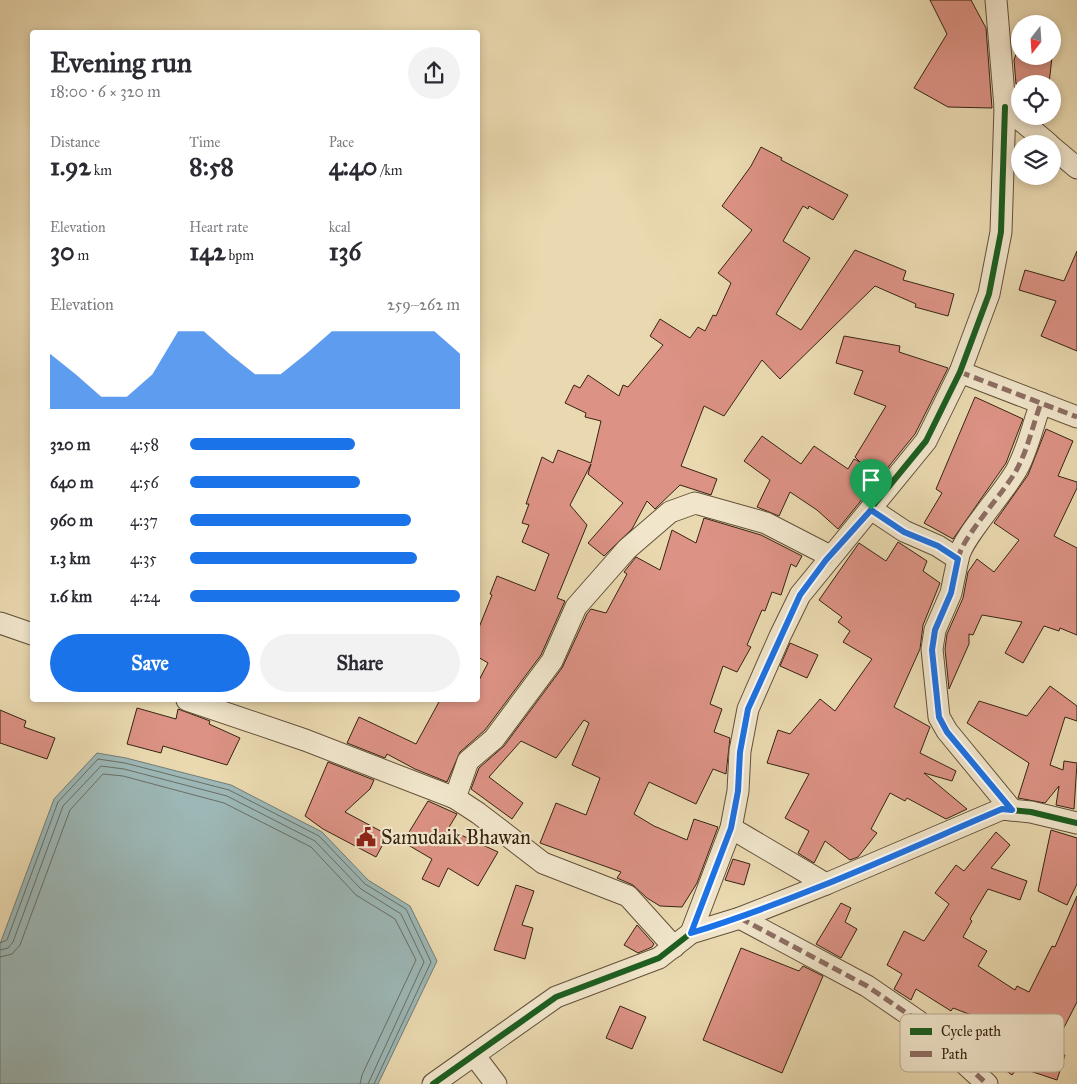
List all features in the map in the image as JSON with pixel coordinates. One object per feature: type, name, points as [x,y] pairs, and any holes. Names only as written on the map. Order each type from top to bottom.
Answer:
[{"type":"street","points":[[691,933],[731,828],[738,791],[740,752],[748,709],[800,595],[926,441],[960,372],[989,294],[1001,232],[1005,106],[996,0]]},
{"type":"street","points":[[1005,106],[1039,135]]},
{"type":"street","points":[[1061,155],[1077,168]]},
{"type":"street","points":[[960,372],[1077,416]]},
{"type":"street","points":[[1012,810],[947,732],[939,717],[932,650],[935,630],[951,593],[959,549],[988,513],[1017,468],[1041,403]]},
{"type":"street","points":[[455,798],[468,761],[494,739],[552,661],[576,607],[627,549],[670,512],[695,503],[766,523],[830,556]]},
{"type":"street","points":[[871,510],[904,532],[938,546],[958,559]]},
{"type":"street","points":[[0,622],[30,633]]},
{"type":"street","points":[[193,702],[305,740],[455,798],[478,813],[543,863],[628,896],[674,947]]},
{"type":"street","points":[[433,1084],[556,997],[659,958],[691,933],[740,918],[826,884],[1002,809],[1077,823]]},
{"type":"street","points":[[731,828],[826,884]]},
{"type":"street","points":[[740,918],[867,986],[908,1014]]},
{"type":"street","points":[[474,1055],[496,1084]]},
{"type":"street","points":[[974,1072],[987,1084]]},
{"type":"water","points":[[97,753],[126,758],[231,785],[322,832],[368,880],[410,906],[437,961],[378,1084],[0,1084],[0,944],[54,799]]},
{"type":"building","points":[[930,0],[971,0],[986,28],[992,108],[948,107],[914,88],[947,34]]},
{"type":"building","points":[[1014,65],[1051,65],[1050,75],[1015,75]]},
{"type":"building","points":[[761,147],[782,158],[781,160],[848,195],[833,220],[809,206],[808,209],[803,206],[783,241],[810,258],[776,314],[801,330],[855,250],[906,271],[903,280],[954,294],[948,316],[915,307],[916,304],[875,286],[780,379],[762,360],[724,416],[704,406],[681,466],[717,479],[711,495],[680,485],[655,509],[647,501],[632,529],[604,556],[588,543],[623,503],[588,474],[591,464],[570,505],[587,525],[557,598],[565,601],[541,655],[485,730],[460,752],[447,782],[415,769],[387,754],[385,758],[347,743],[359,717],[416,744],[439,702],[480,702],[480,678],[488,663],[480,658],[480,625],[492,595],[490,594],[497,576],[535,591],[549,554],[522,542],[529,525],[522,523],[529,504],[526,504],[542,457],[553,463],[558,450],[591,463],[601,421],[585,417],[586,413],[565,403],[574,385],[580,388],[588,375],[619,396],[623,385],[628,387],[663,345],[650,336],[660,319],[690,338],[698,327],[705,331],[713,315],[716,316],[731,283],[718,273],[752,230],[722,206],[751,166]]},
{"type":"building","points":[[1077,251],[1077,351],[1041,336],[1056,301],[1019,290],[1025,270],[1064,281]]},
{"type":"building","points":[[844,336],[900,346],[899,352],[948,368],[915,434],[838,529],[817,510],[790,492],[779,516],[757,507],[770,480],[744,461],[762,436],[801,464],[814,446],[848,469],[854,459],[860,462],[855,457],[886,406],[854,394],[863,371],[836,363]]},
{"type":"building","points":[[975,397],[1023,419],[1006,463],[953,539],[924,523],[942,493],[936,489]]},
{"type":"building","points":[[1046,429],[1073,441],[1058,476],[1077,482],[1077,488],[1054,536],[1077,548],[1077,635],[1060,628],[1059,631],[1044,626],[1023,663],[1005,653],[1022,622],[982,615],[973,635],[969,634],[969,644],[949,689],[945,649],[947,634],[963,598],[968,572],[977,559],[994,572],[1019,540],[994,523],[1028,475]]},
{"type":"building","points":[[704,518],[761,535],[802,556],[796,567],[791,564],[781,595],[772,592],[765,611],[762,610],[747,645],[751,647],[737,672],[723,666],[710,704],[722,709],[714,732],[730,738],[726,774],[713,769],[696,804],[649,782],[634,814],[654,826],[687,840],[694,819],[718,827],[697,883],[682,907],[660,906],[647,898],[633,885],[617,878],[621,872],[540,843],[556,803],[586,815],[600,778],[572,765],[589,723],[584,720],[556,758],[521,741],[489,777],[523,803],[512,819],[471,789],[479,768],[504,746],[562,668],[591,609],[606,613],[627,574],[624,572],[636,557],[660,570],[672,530],[696,543]]},
{"type":"building","points":[[898,542],[927,561],[923,571],[940,583],[923,625],[920,649],[894,707],[930,727],[920,753],[956,771],[952,781],[924,773],[967,809],[946,819],[907,798],[905,801],[890,793],[871,829],[877,833],[858,857],[850,860],[825,841],[814,863],[798,853],[809,831],[785,818],[809,774],[767,763],[778,730],[790,734],[820,699],[835,711],[872,659],[843,642],[850,631],[838,622],[842,617],[819,600],[859,543],[886,561]]},
{"type":"building","points":[[790,643],[818,655],[807,678],[780,666]]},
{"type":"building","points":[[1050,686],[1077,706],[1077,721],[1065,717],[1050,765],[1063,770],[1064,761],[1077,763],[1074,809],[1056,805],[1059,786],[1045,803],[1018,798],[1029,763],[967,723],[979,701],[1027,716]]},
{"type":"building","points":[[137,708],[176,719],[178,709],[210,721],[209,724],[240,738],[227,765],[163,746],[161,753],[127,744]]},
{"type":"building","points":[[0,710],[26,721],[24,727],[55,738],[47,759],[0,743]]},
{"type":"building","points":[[328,762],[374,780],[370,789],[345,812],[388,835],[376,857],[323,829],[305,816]]},
{"type":"building","points":[[428,801],[457,814],[448,829],[498,852],[478,886],[448,868],[439,887],[422,879],[432,859],[403,842]]},
{"type":"building","points":[[1051,830],[1077,838],[1077,884],[1067,905],[1038,891]]},
{"type":"building","points":[[996,832],[1010,845],[991,868],[1027,881],[1020,900],[988,889],[970,919],[972,921],[963,937],[987,951],[978,966],[1015,990],[1017,986],[1029,992],[1052,946],[1055,947],[1077,896],[1077,1002],[1064,1027],[1064,1014],[969,1014],[953,1008],[951,1011],[916,989],[911,1000],[894,989],[902,974],[887,965],[904,931],[924,941],[949,904],[935,893],[956,865],[964,871]]},
{"type":"building","points":[[733,859],[750,864],[744,885],[725,880]]},
{"type":"building","points":[[516,885],[534,891],[522,925],[533,928],[525,959],[494,950]]},
{"type":"building","points":[[841,903],[851,908],[845,922],[857,929],[841,958],[816,944]]},
{"type":"building","points":[[637,925],[654,944],[652,947],[638,953],[624,945]]},
{"type":"building","points":[[741,948],[799,971],[803,966],[823,976],[782,1073],[703,1040]]},
{"type":"building","points":[[620,1006],[646,1017],[632,1049],[606,1038]]},
{"type":"building","points":[[1033,1072],[1060,1072],[1057,1080]]},
{"type":"marked path","points":[[960,372],[1077,417]]},
{"type":"marked path","points":[[958,559],[967,539],[1017,469],[1041,403]]},
{"type":"marked path","points":[[871,509],[904,531],[938,546],[958,559],[951,593],[935,630],[932,649],[939,717],[947,731],[1012,810]]},
{"type":"marked path","points":[[740,918],[867,986],[908,1014]]},
{"type":"marked path","points":[[974,1072],[987,1084]]},
{"type":"cycle path","points":[[691,933],[731,828],[738,791],[740,751],[748,709],[780,636],[800,595],[926,441],[960,372],[989,294],[1001,232],[1005,107]]},
{"type":"cycle path","points":[[433,1084],[556,997],[659,958],[691,933],[740,918],[826,884],[1002,809],[1031,812],[1077,823]]},
{"type":"place","name":"Samudaik Bhawan","points":[[366,837]]},
{"type":"route","points":[[871,510],[904,532],[938,546],[958,559],[951,593],[935,630],[932,650],[939,717],[947,732],[1012,810],[1002,809],[826,884],[740,918],[691,933],[731,828],[738,791],[740,752],[748,709],[800,595],[826,560],[871,510]]}]
